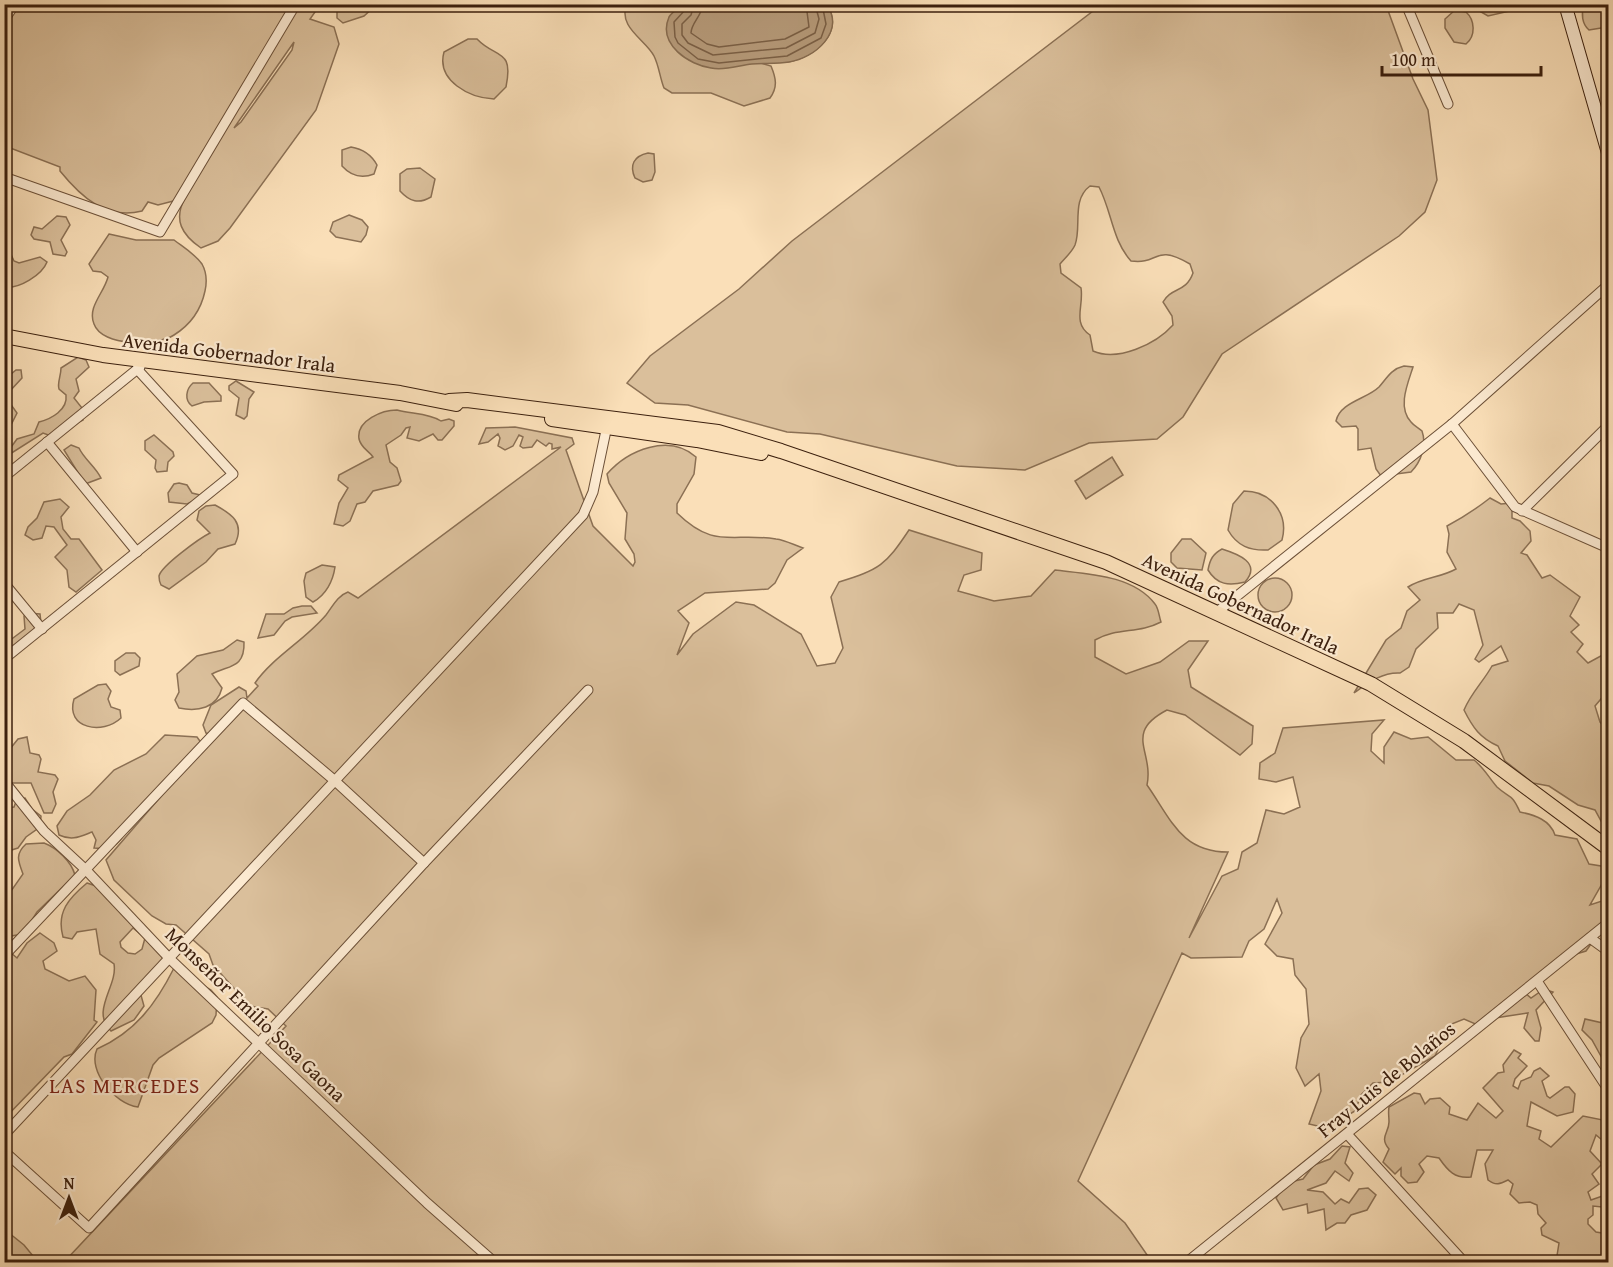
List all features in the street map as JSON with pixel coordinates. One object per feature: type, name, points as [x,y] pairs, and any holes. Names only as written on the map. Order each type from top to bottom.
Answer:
[{"type":"main road","name":"Avenida Gobernador Irala","points":[[4,336],[142,365],[449,401],[464,407],[608,421],[820,465],[1068,548],[1217,612],[1371,684],[1433,721],[1608,848]]},
{"type":"street","points":[[4,20],[15,4]]},
{"type":"street","points":[[4,177],[160,232],[294,8],[289,4]]},
{"type":"street","points":[[1406,4],[1448,104]]},
{"type":"street","points":[[1565,4],[1608,153]]},
{"type":"street","points":[[1217,612],[1452,424],[1608,285]]},
{"type":"street","points":[[4,477],[142,365],[233,474],[4,659]]},
{"type":"street","points":[[4,1135],[583,515],[593,492],[608,421]]},
{"type":"street","points":[[1452,424],[1509,502],[1522,511],[1608,548]]},
{"type":"street","points":[[1522,511],[1608,426]]},
{"type":"street","points":[[47,442],[137,552]]},
{"type":"street","points":[[4,583],[42,629]]},
{"type":"street","points":[[4,1151],[89,1228],[424,863],[588,690]]},
{"type":"street","points":[[5,954],[243,703],[334,780],[424,863]]},
{"type":"street","name":"Monseñor Emilio Sosa Gaona","points":[[4,781],[44,831],[86,870],[170,959],[427,1203],[494,1263]]},
{"type":"street","name":"Fray Luis de Bolaños","points":[[1187,1263],[1608,923]]},
{"type":"street","points":[[1590,938],[1608,951]]},
{"type":"street","points":[[1537,981],[1608,1089]]},
{"type":"street","points":[[1347,1134],[1464,1263]]},
{"type":"shaded area","points":[[337,4],[376,5],[364,16],[343,23],[337,18]]},
{"type":"shaded area","points":[[627,4],[677,5],[678,9],[682,4],[827,5],[832,24],[826,40],[811,53],[793,61],[764,64],[771,66],[774,75],[773,94],[770,98],[744,106],[711,93],[672,93],[664,88],[654,56],[626,20]]},
{"type":"shaded area","points":[[4,5],[320,5],[310,19],[334,27],[339,44],[316,110],[230,228],[218,241],[201,248],[189,238],[181,226],[181,206],[185,198],[158,205],[148,202],[142,211],[129,213],[106,209],[95,204],[77,189],[60,171],[60,167],[5,146]],"holes":[[[294,42],[292,50],[241,122],[234,128]]]},
{"type":"shaded area","points":[[1101,5],[1386,5],[1413,79],[1428,110],[1437,180],[1425,212],[1399,236],[1222,354],[1183,417],[1157,439],[1089,443],[1025,470],[957,466],[820,434],[787,432],[688,405],[655,403],[627,383],[650,356],[739,289],[792,241]],"holes":[[[1090,186],[1099,187],[1116,235],[1131,261],[1169,255],[1190,264],[1193,273],[1183,287],[1170,294],[1163,302],[1172,316],[1173,325],[1157,339],[1125,353],[1103,354],[1093,351],[1090,335],[1081,325],[1080,320],[1081,288],[1061,273],[1060,264],[1070,253],[1077,238],[1079,206],[1084,192]]]},
{"type":"shaded area","points":[[1469,5],[1536,5],[1488,16]]},
{"type":"shaded area","points":[[1584,5],[1604,5],[1605,19],[1601,28],[1589,30],[1587,28],[1583,19]]},
{"type":"shaded area","points":[[1455,10],[1466,12],[1473,24],[1473,32],[1466,44],[1454,42],[1445,28],[1445,19]]},
{"type":"shaded area","points":[[468,39],[477,39],[502,56],[508,66],[506,87],[494,99],[475,95],[457,86],[445,71],[444,52]]},
{"type":"shaded area","points":[[351,147],[363,151],[372,158],[377,165],[374,174],[356,176],[342,166],[342,150]]},
{"type":"shaded area","points":[[654,154],[655,172],[652,180],[643,182],[635,178],[633,165],[639,156]]},
{"type":"shaded area","points":[[420,168],[435,179],[431,197],[415,201],[407,198],[400,191],[400,174],[407,169]]},
{"type":"shaded area","points":[[349,215],[362,220],[368,227],[361,242],[336,237],[330,231],[333,222]]},
{"type":"shaded area","points":[[57,216],[66,217],[70,225],[61,240],[67,252],[65,256],[53,254],[50,242],[34,239],[31,235],[34,227],[42,229]]},
{"type":"shaded area","points":[[109,234],[136,240],[174,240],[202,264],[206,281],[201,304],[190,322],[174,335],[155,341],[131,342],[107,337],[99,332],[92,318],[94,306],[108,277],[101,272],[93,271],[89,264]]},
{"type":"shaded area","points":[[5,247],[14,261],[19,263],[40,257],[47,262],[40,272],[29,280],[17,286],[5,287]]},
{"type":"shaded area","points":[[78,357],[86,360],[89,367],[76,379],[79,391],[74,398],[82,408],[83,420],[51,436],[43,433],[10,454],[9,450],[17,439],[34,434],[39,422],[49,419],[62,409],[66,395],[59,389],[61,368]]},
{"type":"shaded area","points":[[1404,366],[1413,367],[1406,387],[1405,409],[1411,422],[1422,431],[1423,447],[1418,463],[1411,472],[1381,476],[1376,469],[1371,448],[1358,450],[1356,426],[1342,427],[1336,421],[1343,409],[1374,391],[1392,372]]},
{"type":"shaded area","points":[[16,370],[21,370],[22,378],[10,391],[7,399],[17,413],[5,437],[5,379]]},
{"type":"shaded area","points":[[236,381],[254,392],[249,399],[247,416],[244,419],[236,415],[239,398],[229,390],[229,386]]},
{"type":"shaded area","points":[[193,383],[209,383],[221,396],[221,401],[204,402],[192,406],[189,404],[187,394]]},
{"type":"shaded area","points":[[397,410],[425,415],[441,421],[449,419],[454,421],[454,426],[442,440],[438,440],[433,434],[419,441],[407,438],[410,427],[406,428],[401,435],[386,445],[390,462],[397,468],[401,481],[398,485],[373,491],[365,502],[357,504],[350,521],[343,526],[334,524],[339,503],[348,488],[338,480],[339,475],[373,457],[360,442],[359,432],[362,426],[378,414]]},
{"type":"shaded area","points":[[515,427],[572,438],[574,444],[566,450],[593,526],[633,566],[634,554],[625,539],[627,513],[609,483],[607,474],[616,465],[637,452],[662,446],[674,446],[696,457],[694,474],[677,504],[677,513],[690,524],[713,536],[776,539],[803,548],[787,560],[775,583],[768,589],[705,593],[678,611],[689,623],[677,655],[693,634],[736,602],[754,605],[801,634],[817,666],[835,663],[843,648],[831,597],[839,582],[880,565],[894,551],[909,530],[982,553],[981,570],[964,575],[958,591],[994,601],[1031,596],[1055,570],[1109,578],[1135,587],[1146,594],[1155,604],[1161,622],[1153,626],[1112,633],[1095,640],[1095,657],[1126,674],[1160,662],[1189,641],[1208,641],[1188,670],[1191,687],[1253,726],[1252,744],[1240,755],[1185,715],[1167,710],[1154,718],[1146,727],[1143,735],[1148,773],[1147,785],[1171,821],[1188,840],[1199,846],[1212,851],[1228,852],[1189,938],[1222,876],[1238,869],[1242,852],[1257,843],[1266,810],[1284,814],[1300,807],[1293,777],[1276,782],[1259,779],[1260,763],[1275,753],[1283,728],[1384,720],[1372,734],[1371,751],[1384,763],[1384,747],[1394,732],[1411,739],[1428,737],[1456,760],[1474,760],[1497,787],[1512,798],[1520,812],[1541,819],[1550,825],[1555,835],[1577,839],[1589,864],[1607,867],[1607,875],[1590,905],[1608,899],[1608,920],[1586,951],[1566,957],[1524,992],[1531,998],[1544,989],[1553,992],[1536,1010],[1541,1028],[1539,1041],[1535,1041],[1524,1028],[1528,1013],[1495,1018],[1480,1026],[1464,1019],[1449,1025],[1435,1056],[1389,1082],[1373,1083],[1361,1095],[1355,1111],[1326,1128],[1309,1124],[1321,1091],[1319,1074],[1305,1086],[1296,1068],[1301,1038],[1309,1024],[1306,989],[1295,975],[1293,959],[1277,956],[1265,944],[1282,913],[1277,899],[1264,929],[1249,941],[1242,957],[1191,958],[1182,953],[1078,1181],[1125,1223],[1152,1262],[64,1262],[286,1026],[268,1009],[250,1006],[213,965],[209,954],[176,925],[166,924],[152,916],[114,880],[106,860],[163,794],[137,817],[120,841],[111,847],[94,848],[96,840],[92,832],[79,837],[64,837],[59,835],[57,826],[67,811],[90,795],[114,770],[146,754],[165,735],[197,737],[202,744],[210,734],[206,733],[203,725],[211,705],[239,687],[246,691],[247,698],[258,686],[255,683],[262,674],[309,633],[341,596],[348,592],[358,598],[561,447],[552,449],[552,444],[549,443],[546,446],[537,440],[532,447],[523,448],[520,446],[523,437],[519,435],[513,446],[505,450],[498,446],[500,438],[498,434],[488,442],[479,444],[486,428]]},
{"type":"shaded area","points":[[154,435],[173,452],[174,456],[168,462],[167,471],[157,472],[156,460],[145,450],[145,441]]},
{"type":"shaded area","points":[[71,445],[79,448],[101,478],[85,484],[64,450]]},
{"type":"shaded area","points":[[1112,457],[1123,475],[1086,499],[1075,481]]},
{"type":"shaded area","points":[[174,484],[187,485],[192,493],[204,496],[187,504],[169,502],[168,493]]},
{"type":"shaded area","points":[[1244,491],[1262,495],[1276,506],[1280,513],[1283,521],[1282,540],[1268,550],[1255,550],[1240,544],[1228,530],[1233,504]]},
{"type":"shaded area","points":[[1490,498],[1501,504],[1512,503],[1512,518],[1520,521],[1530,531],[1531,541],[1521,553],[1527,555],[1542,578],[1550,575],[1580,597],[1570,616],[1579,625],[1571,632],[1583,644],[1577,652],[1588,663],[1608,652],[1608,694],[1606,693],[1595,706],[1600,722],[1608,731],[1608,834],[1595,810],[1578,805],[1549,786],[1533,783],[1505,761],[1498,746],[1482,736],[1471,722],[1464,710],[1470,698],[1492,666],[1508,661],[1501,646],[1479,662],[1475,659],[1483,645],[1474,610],[1459,604],[1453,613],[1437,613],[1438,628],[1416,649],[1409,667],[1400,673],[1387,674],[1376,679],[1354,693],[1386,640],[1401,628],[1407,611],[1420,600],[1408,587],[1456,569],[1447,552],[1449,534],[1447,526]]},
{"type":"shaded area","points":[[60,499],[69,507],[61,517],[63,529],[71,539],[79,539],[102,570],[76,592],[69,587],[67,570],[55,557],[67,545],[54,527],[46,526],[42,538],[33,540],[25,535],[28,527],[37,518],[44,502]]},
{"type":"shaded area","points":[[215,505],[227,512],[238,525],[238,537],[235,544],[218,549],[206,562],[169,589],[161,585],[159,576],[161,571],[173,559],[210,533],[197,520],[199,511],[206,506]]},
{"type":"shaded area","points":[[1182,539],[1191,539],[1206,553],[1202,570],[1177,568],[1171,562],[1171,553]]},
{"type":"shaded area","points":[[1222,549],[1246,560],[1251,570],[1245,582],[1224,583],[1215,579],[1208,570],[1212,557]]},
{"type":"shaded area","points":[[322,565],[335,567],[334,572],[325,592],[313,602],[306,597],[304,581],[306,573]]},
{"type":"shaded area","points":[[1275,578],[1287,583],[1292,595],[1287,607],[1275,612],[1263,607],[1258,595],[1263,583]]},
{"type":"shaded area","points":[[311,606],[317,613],[292,617],[285,621],[274,635],[258,638],[266,614],[284,614],[293,608]]},
{"type":"shaded area","points":[[27,613],[40,614],[41,623],[5,655],[5,644],[25,629],[24,616]]},
{"type":"shaded area","points":[[237,640],[244,642],[244,651],[239,662],[212,674],[222,688],[216,700],[200,709],[179,708],[175,700],[179,692],[177,674],[197,656],[223,650]]},
{"type":"shaded area","points":[[126,653],[135,653],[140,658],[139,666],[120,675],[115,671],[115,661]]},
{"type":"shaded area","points":[[106,684],[111,691],[108,699],[111,707],[120,710],[121,718],[105,726],[87,726],[80,723],[73,709],[74,699],[98,685]]},
{"type":"shaded area","points":[[27,737],[30,753],[39,755],[41,759],[38,772],[55,775],[58,779],[53,792],[56,804],[52,813],[44,813],[31,783],[12,783],[13,794],[7,800],[5,808],[5,778],[10,779],[5,771],[4,745],[10,749],[18,739]]},
{"type":"shaded area","points":[[25,798],[32,809],[41,816],[40,827],[26,837],[18,848],[5,852],[5,808],[14,807],[17,799]]},
{"type":"shaded area","points":[[44,843],[63,856],[75,875],[37,912],[23,934],[5,937],[5,896],[9,894],[23,874],[19,861],[20,851],[26,844]]},
{"type":"shaded area","points":[[87,883],[96,886],[168,959],[139,988],[144,1006],[134,1020],[111,1031],[103,1015],[114,964],[100,954],[96,929],[77,932],[72,939],[63,937],[61,928],[66,906]],"holes":[[[133,928],[145,938],[142,949],[135,954],[128,953],[121,947],[120,942]]]},
{"type":"shaded area","points":[[40,933],[54,943],[57,951],[43,961],[45,969],[69,981],[85,976],[96,990],[94,1020],[97,1022],[72,1054],[64,1057],[5,1118],[4,947],[17,958],[27,943]]},
{"type":"shaded area","points":[[174,968],[211,990],[217,997],[216,1015],[212,1023],[159,1058],[153,1065],[138,1107],[129,1105],[120,1100],[105,1085],[96,1067],[97,1049],[123,1034],[143,1016],[160,993]]},
{"type":"shaded area","points":[[1608,1005],[1608,1069],[1592,1040],[1582,1030],[1585,1019],[1603,1023]]},
{"type":"shaded area","points":[[1514,1050],[1521,1054],[1518,1058],[1527,1066],[1515,1079],[1513,1086],[1518,1089],[1521,1081],[1531,1077],[1534,1071],[1540,1068],[1549,1076],[1542,1081],[1547,1096],[1550,1098],[1565,1087],[1569,1087],[1575,1094],[1573,1112],[1557,1116],[1531,1102],[1527,1126],[1541,1131],[1539,1139],[1551,1147],[1583,1116],[1608,1121],[1608,1145],[1596,1135],[1590,1151],[1602,1164],[1592,1174],[1599,1184],[1588,1192],[1591,1200],[1608,1194],[1608,1202],[1602,1207],[1593,1206],[1593,1215],[1588,1219],[1588,1224],[1596,1232],[1608,1234],[1608,1262],[1556,1262],[1559,1243],[1542,1235],[1541,1228],[1546,1223],[1538,1214],[1537,1205],[1530,1202],[1519,1203],[1510,1194],[1513,1184],[1508,1180],[1498,1184],[1488,1180],[1485,1164],[1493,1150],[1477,1150],[1471,1177],[1456,1175],[1439,1158],[1427,1156],[1419,1164],[1424,1172],[1417,1182],[1408,1183],[1401,1176],[1401,1168],[1395,1174],[1383,1162],[1389,1149],[1385,1138],[1389,1126],[1389,1107],[1414,1093],[1420,1094],[1425,1104],[1430,1099],[1440,1098],[1450,1107],[1449,1114],[1467,1120],[1478,1103],[1496,1118],[1503,1111],[1483,1088],[1498,1073],[1504,1072],[1503,1065]]},
{"type":"shaded area","points":[[1342,1146],[1350,1147],[1345,1163],[1353,1173],[1349,1181],[1335,1171],[1326,1183],[1307,1190],[1323,1192],[1335,1204],[1341,1199],[1349,1203],[1359,1189],[1368,1188],[1376,1195],[1367,1210],[1351,1215],[1345,1223],[1337,1223],[1326,1230],[1324,1209],[1308,1213],[1307,1204],[1283,1210],[1276,1198],[1286,1183],[1303,1179],[1314,1165],[1330,1159]]},
{"type":"shaded area","points":[[4,1229],[24,1245],[38,1262],[5,1262]]},
{"type":"water","points":[[682,5],[827,5],[832,15],[832,25],[825,42],[799,60],[717,69],[694,63],[671,45],[666,27],[669,17]]},
{"type":"district","name":"LAS MERCEDES","points":[[125,1085]]}]
